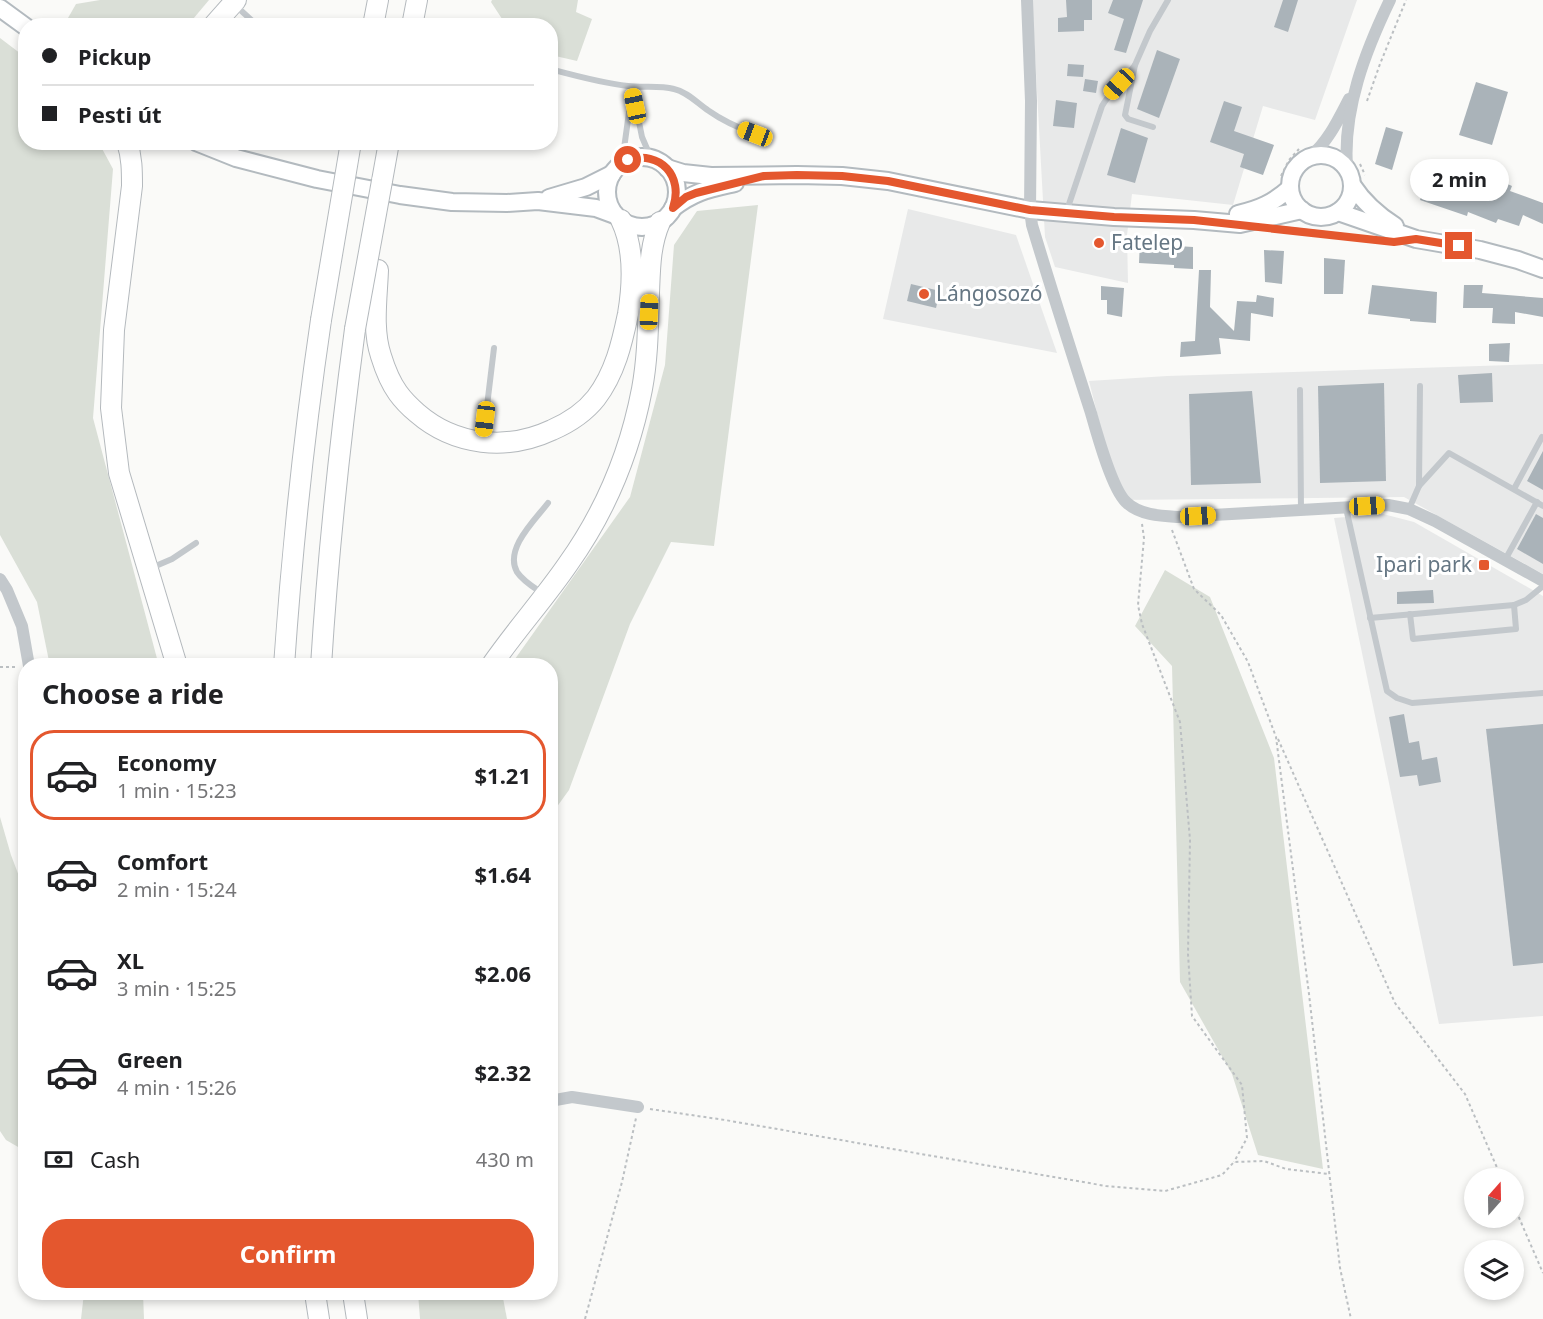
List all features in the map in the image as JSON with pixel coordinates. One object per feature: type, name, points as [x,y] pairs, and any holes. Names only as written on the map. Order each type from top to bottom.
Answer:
[{"type":"highway","points":[[375,18],[378,0]]},
{"type":"highway","points":[[414,18],[417,0]]},
{"type":"highway","points":[[220,18],[234,2]]},
{"type":"highway","points":[[130,150],[132,186],[118,284],[111,408],[119,473],[175,658]]},
{"type":"highway","points":[[285,658],[294,527],[308,409],[350,150]]},
{"type":"highway","points":[[322,658],[343,420],[355,329],[388,150]]},
{"type":"highway","points":[[382,181],[376,332],[380,354],[388,375],[399,394],[428,422],[444,431],[483,443],[520,441],[560,427],[582,411],[607,381],[621,348],[631,283],[630,243],[618,217]]},
{"type":"highway","points":[[497,658],[567,566],[593,525],[619,471],[637,412],[646,363],[650,261],[655,234],[666,215]]},
{"type":"highway","points":[[354,1300],[357,1319]]},
{"type":"main road","points":[[0,8],[18,21]]},
{"type":"main road","points":[[216,150],[236,158],[317,179],[426,199],[496,203],[538,201],[596,208],[630,225],[639,226],[647,226],[666,215],[686,197],[696,193],[764,176]]},
{"type":"main road","points":[[237,150],[266,165]]},
{"type":"main road","points":[[1194,220],[1251,212],[1276,200],[1284,185],[1291,178],[1295,168],[1302,161],[1306,151],[1330,155],[1340,160],[1352,176],[1353,186],[1346,205],[1338,212],[1317,217],[1307,214],[1298,207],[1284,185]]},
{"type":"main road","points":[[538,201],[586,188],[633,158],[642,157],[651,158],[667,168],[683,173],[703,176],[822,175],[888,181],[1030,210],[1114,217],[1240,224],[1302,210]]},
{"type":"main road","points":[[617,168],[607,188],[607,198],[618,217]]},
{"type":"main road","points":[[666,215],[676,195],[675,181],[667,168]]},
{"type":"main road","points":[[1353,186],[1359,196],[1384,219],[1416,239]]},
{"type":"main road","points":[[1338,212],[1416,239],[1480,250],[1543,269]]},
{"type":"street","points":[[1027,0],[1032,225],[1103,453],[1120,496],[1126,503],[1140,512],[1167,517],[1388,505],[1409,509],[1505,560],[1543,584]]},
{"type":"street","points":[[1306,151],[1321,147],[1332,132],[1356,85],[1376,29],[1390,0]]},
{"type":"street","points":[[1347,167],[1346,137],[1356,85]]},
{"type":"street","points":[[0,579],[22,626],[27,658]]},
{"type":"street","points":[[558,1100],[572,1097],[638,1107]]},
{"type":"lane","points":[[1066,213],[1102,106],[1135,65],[1150,31],[1168,0]]},
{"type":"lane","points":[[234,2],[250,18]]},
{"type":"lane","points":[[1135,65],[1125,115],[1128,119],[1154,127]]},
{"type":"lane","points":[[558,71],[632,90],[656,86],[676,89],[725,122],[755,134]]},
{"type":"lane","points":[[632,90],[642,137],[651,158]]},
{"type":"lane","points":[[617,168],[632,90]]},
{"type":"lane","points":[[1240,224],[1394,242],[1416,239]]},
{"type":"lane","points":[[483,443],[494,348]]},
{"type":"lane","points":[[1419,486],[1420,386]]},
{"type":"lane","points":[[1300,390],[1301,510]]},
{"type":"lane","points":[[1514,489],[1542,437]]},
{"type":"lane","points":[[1409,509],[1419,486],[1449,453],[1540,504],[1505,560]]},
{"type":"lane","points":[[544,596],[521,577],[514,566],[513,559],[520,540],[548,503]]},
{"type":"lane","points":[[1346,508],[1387,691],[1397,698],[1412,703],[1543,693]]},
{"type":"lane","points":[[147,569],[172,559],[196,543]]},
{"type":"lane","points":[[1370,618],[1514,605],[1526,600],[1543,584]]},
{"type":"lane","points":[[1410,614],[1413,639],[1516,629],[1514,605]]},
{"type":"path","points":[[1371,89],[1406,0]]},
{"type":"path","points":[[1284,185],[1289,160],[1306,151]]},
{"type":"path","points":[[585,1319],[622,1182],[638,1107],[1094,1184],[1153,1190],[1165,1191],[1222,1175],[1234,1162],[1247,1138],[1242,1085],[1192,1016],[1188,954],[1190,840],[1180,722],[1142,624],[1138,605],[1144,538],[1140,512]]},
{"type":"path","points":[[1167,517],[1194,589],[1221,615],[1248,662],[1276,737],[1395,1003],[1464,1094],[1497,1168]]},
{"type":"path","points":[[0,667],[18,666]]},
{"type":"path","points":[[1276,737],[1296,880],[1340,1268],[1351,1319]]},
{"type":"path","points":[[1234,1162],[1264,1161],[1286,1169],[1329,1174]]},
{"type":"path","points":[[1524,1228],[1543,1273]]},
{"type":"shaded area","points":[[100,0],[209,0],[194,18],[68,18],[76,4]]},
{"type":"shaded area","points":[[492,0],[578,0],[576,12],[592,19],[577,61],[558,57],[558,18],[501,18],[491,2]]},
{"type":"shaded area","points":[[1032,0],[1357,0],[1315,120],[1263,106],[1233,205],[1132,194],[1127,235],[1128,283],[1055,267],[1045,237]]},
{"type":"shaded area","points":[[0,38],[18,52],[18,150],[103,150],[113,169],[93,418],[157,658],[48,658],[37,602],[0,535]]},
{"type":"shaded area","points":[[758,205],[714,546],[671,542],[630,624],[569,790],[558,805],[558,658],[516,658],[630,497],[665,365],[674,245],[697,211]]},
{"type":"shaded area","points":[[908,209],[1016,235],[1057,353],[883,319]]},
{"type":"shaded area","points":[[1543,364],[1543,574],[1404,497],[1119,500],[1089,381],[1167,376]]},
{"type":"shaded area","points":[[1383,514],[1414,522],[1543,596],[1543,1016],[1439,1024],[1334,518]]},
{"type":"shaded area","points":[[1165,570],[1210,597],[1274,758],[1323,1169],[1258,1155],[1232,1074],[1180,982],[1172,666],[1135,626]]},
{"type":"shaded area","points":[[0,817],[18,874],[18,1147],[6,1140],[0,1131]]},
{"type":"shaded area","points":[[83,1300],[143,1300],[144,1319],[81,1319]]},
{"type":"shaded area","points":[[419,1300],[503,1300],[507,1319],[420,1319]]},
{"type":"building","points":[[1066,0],[1092,0],[1092,20],[1084,20],[1084,31],[1058,32],[1058,18],[1067,17]]},
{"type":"building","points":[[1113,0],[1143,0],[1126,53],[1114,50],[1124,19],[1108,13]]},
{"type":"building","points":[[1283,0],[1298,0],[1288,32],[1274,27]]},
{"type":"building","points":[[1157,50],[1180,59],[1159,118],[1137,109]]},
{"type":"building","points":[[1068,64],[1084,65],[1083,77],[1067,76]]},
{"type":"building","points":[[1085,79],[1098,81],[1096,93],[1083,91]]},
{"type":"building","points":[[1476,82],[1508,92],[1492,145],[1459,135]]},
{"type":"building","points":[[1056,100],[1077,103],[1074,128],[1053,126]]},
{"type":"building","points":[[1224,101],[1242,107],[1234,131],[1274,145],[1263,175],[1240,167],[1244,154],[1210,142]]},
{"type":"building","points":[[1386,127],[1403,132],[1392,170],[1375,164]]},
{"type":"building","points":[[1121,128],[1148,138],[1135,183],[1107,175]]},
{"type":"building","points":[[1463,171],[1489,180],[1490,176],[1512,186],[1510,191],[1543,203],[1543,224],[1523,215],[1519,226],[1498,219],[1496,223],[1468,212],[1467,216],[1420,200],[1428,177],[1457,187]]},
{"type":"building","points":[[1140,241],[1193,247],[1193,269],[1174,268],[1174,265],[1139,263]]},
{"type":"building","points":[[1264,250],[1284,251],[1282,284],[1265,282]]},
{"type":"building","points":[[1324,258],[1345,260],[1343,294],[1324,294]]},
{"type":"building","points":[[1199,270],[1211,270],[1210,307],[1234,331],[1237,301],[1256,302],[1257,295],[1274,298],[1273,317],[1251,313],[1250,341],[1219,338],[1221,354],[1180,357],[1181,342],[1195,341]]},
{"type":"building","points":[[911,284],[940,291],[936,308],[907,301]]},
{"type":"building","points":[[1372,285],[1437,292],[1436,323],[1368,314]]},
{"type":"building","points":[[1464,285],[1483,285],[1482,293],[1543,298],[1543,317],[1515,312],[1515,324],[1492,323],[1493,308],[1463,308]]},
{"type":"building","points":[[1101,286],[1124,288],[1122,317],[1107,314],[1107,300],[1101,300]]},
{"type":"building","points":[[1510,343],[1509,362],[1489,361],[1489,344]]},
{"type":"building","points":[[1492,373],[1493,402],[1460,403],[1458,375]]},
{"type":"building","points":[[1384,383],[1386,481],[1320,483],[1318,386]]},
{"type":"building","points":[[1252,391],[1261,483],[1191,485],[1189,394]]},
{"type":"building","points":[[1543,451],[1543,490],[1527,481]]},
{"type":"building","points":[[1536,514],[1543,518],[1543,564],[1517,549]]},
{"type":"building","points":[[1433,590],[1434,603],[1397,604],[1397,592]]},
{"type":"building","points":[[1404,714],[1409,743],[1419,741],[1422,760],[1437,757],[1441,782],[1419,786],[1417,775],[1400,777],[1389,717]]},
{"type":"building","points":[[1543,724],[1543,963],[1513,966],[1486,729]]},
{"type":"place","name":"Fatelep","points":[[1099,243]]},
{"type":"place","name":"Lángosozó","points":[[924,294]]},
{"type":"place","name":"Ipari park","points":[[1484,565]]},
{"type":"route","points":[[628,160],[651,158],[667,168],[676,187],[673,208],[686,197],[696,193],[764,176],[822,175],[888,181],[1030,210],[1114,217],[1194,220],[1394,242],[1416,239],[1459,246]]}]
